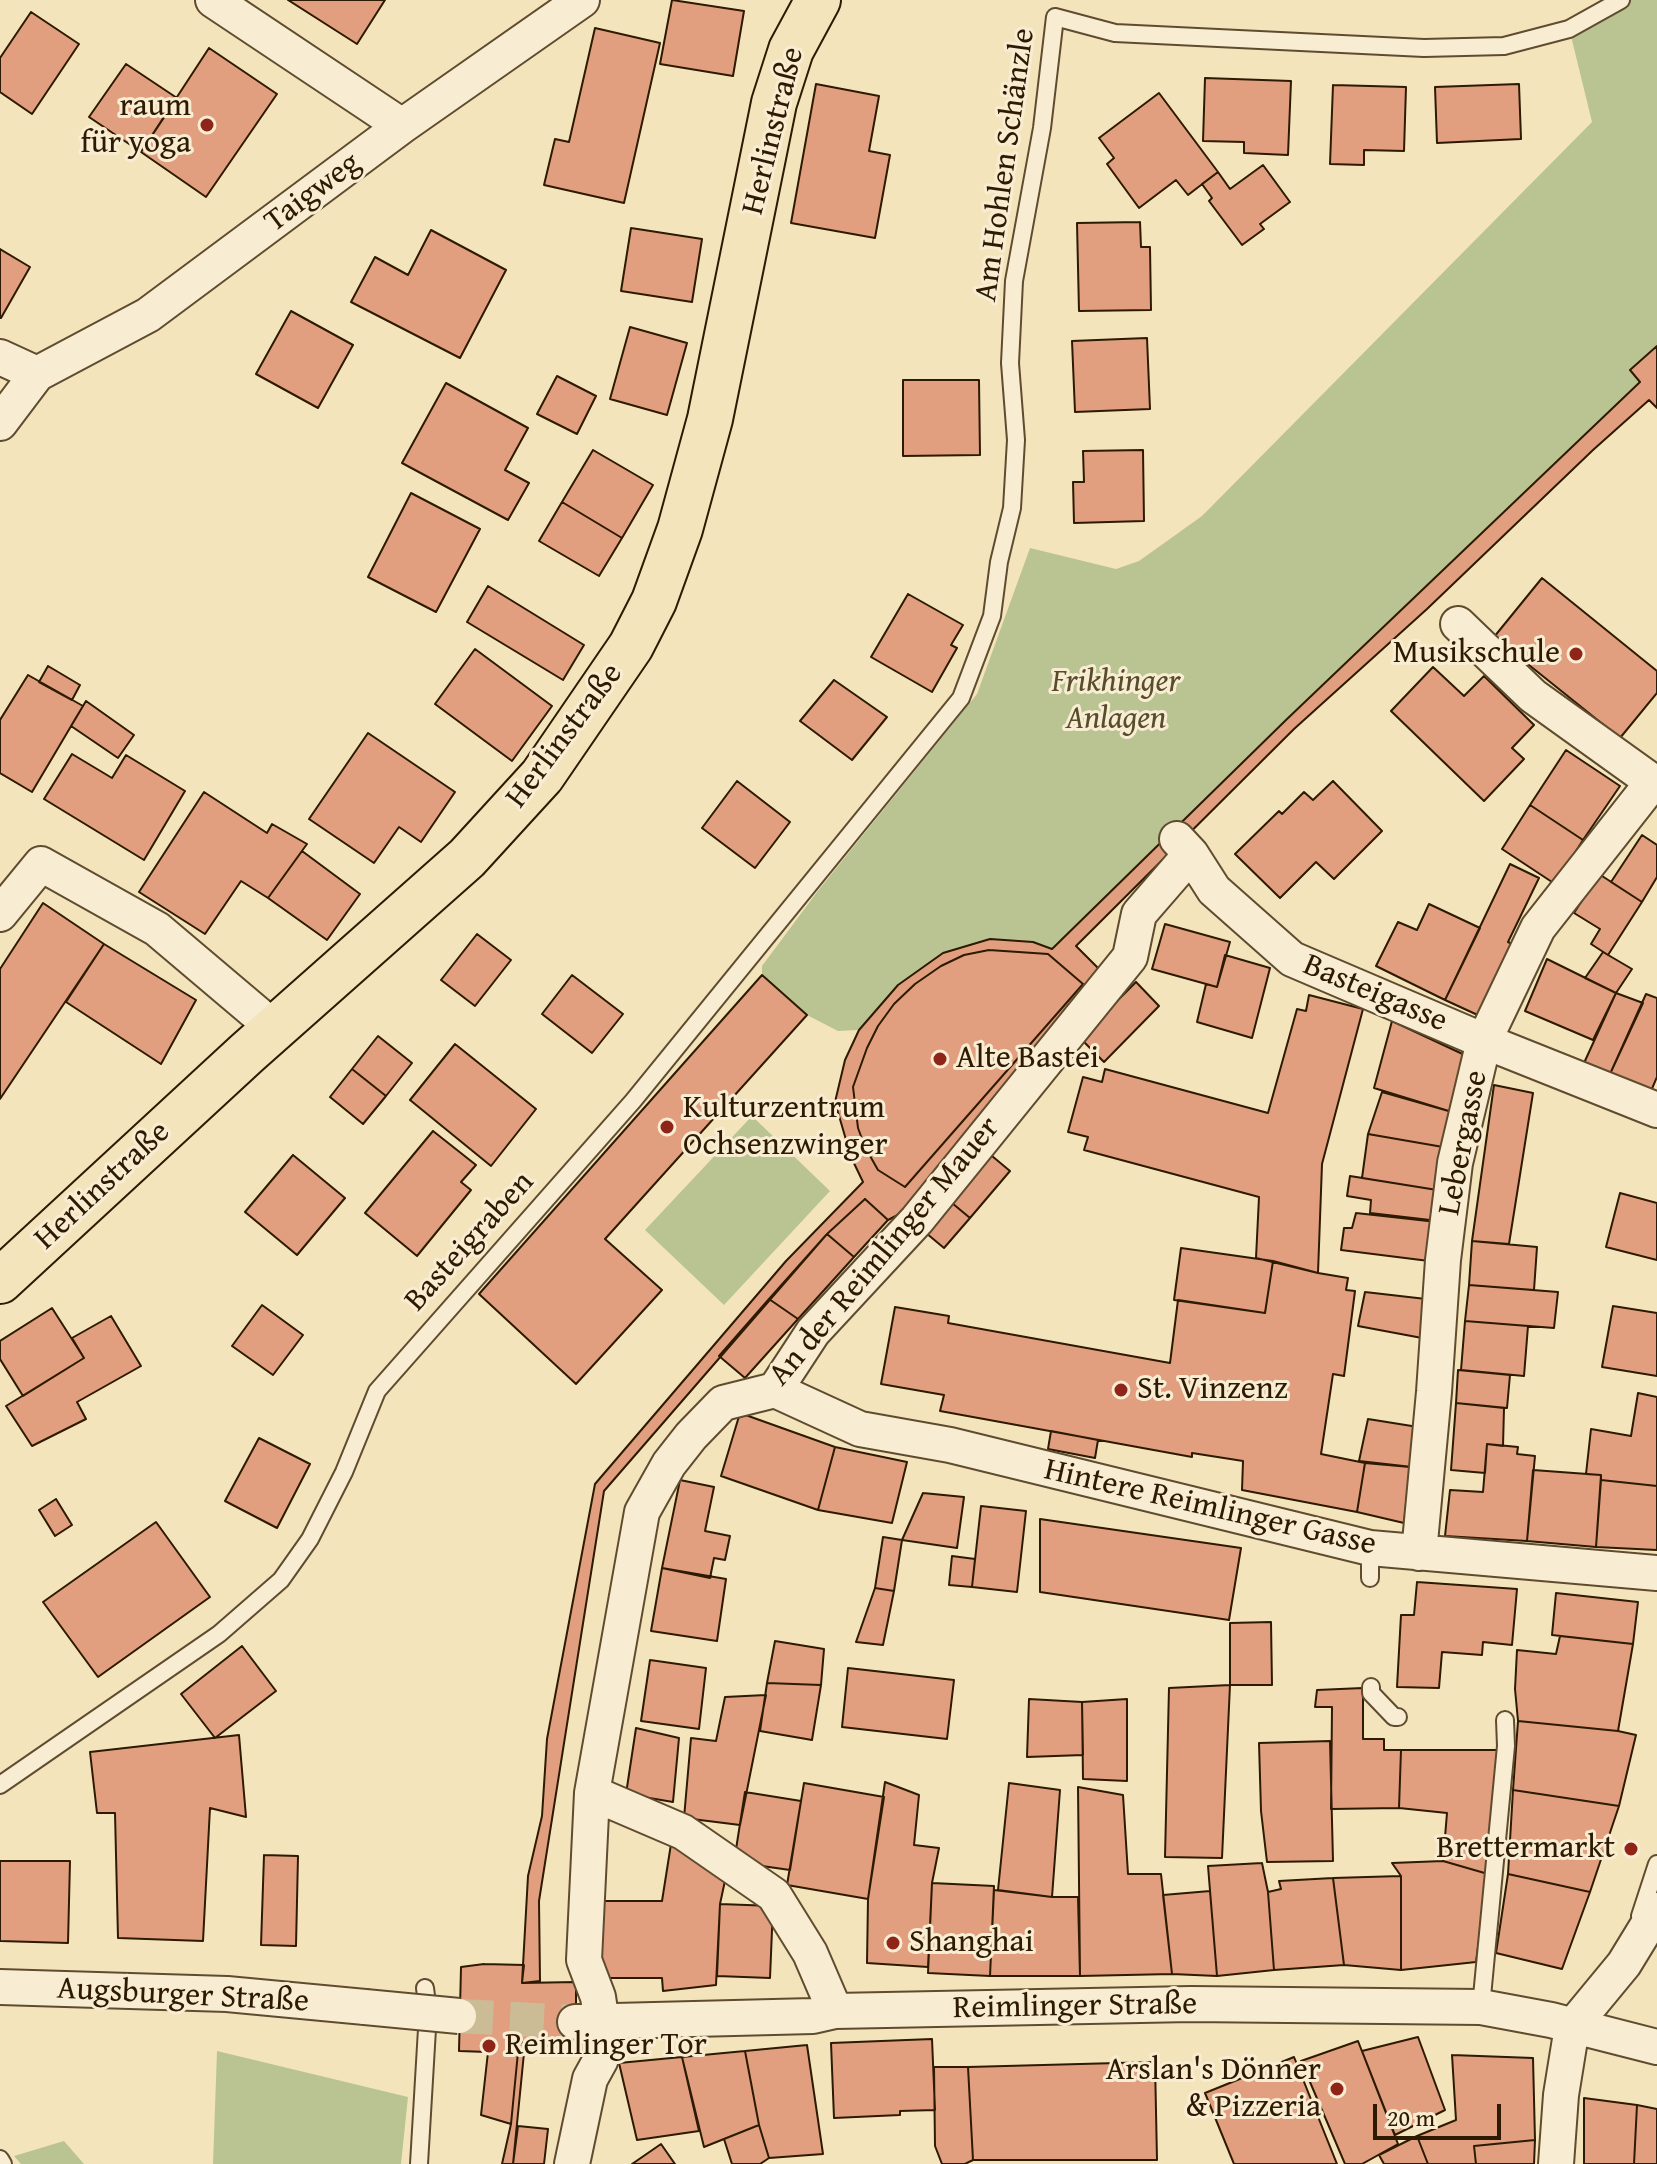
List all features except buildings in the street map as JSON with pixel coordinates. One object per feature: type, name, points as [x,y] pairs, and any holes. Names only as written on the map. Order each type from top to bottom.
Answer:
[{"type":"main road","name":"Herlinstraße","points":[[0,1281],[274,1028],[467,858],[542,776],[631,646],[654,601],[680,529],[710,419],[774,103],[791,50],[818,0]]},
{"type":"street","points":[[213,0],[402,126]]},
{"type":"street","name":"Taigweg","points":[[0,423],[37,374],[148,315],[402,126],[582,0]]},
{"type":"street","points":[[0,357],[37,374]]},
{"type":"street","points":[[1458,624],[1533,696],[1654,784]]},
{"type":"street","name":"Lebergasse","points":[[1419,1553],[1443,1260],[1455,1163],[1484,1041],[1538,928],[1654,784]]},
{"type":"street","name":"Basteigasse","points":[[1184,847],[1214,890],[1292,959],[1657,1110]]},
{"type":"street","name":"An der Reimlinger Mauer","points":[[572,2164],[590,2079],[601,2059],[588,2022],[598,1997],[584,1960],[592,1793],[642,1512],[669,1464],[691,1436],[723,1403],[775,1390],[813,1332],[917,1220],[1130,957],[1139,914],[1184,847]]},
{"type":"street","points":[[0,914],[41,864],[157,929],[274,1028]]},
{"type":"street","name":"Hintere Reimlinger Gasse","points":[[775,1390],[860,1429],[950,1445],[1370,1563],[1419,1553],[1657,1573]]},
{"type":"street","points":[[592,1793],[683,1832],[774,1895],[810,1953],[835,2011]]},
{"type":"street","points":[[1556,2164],[1561,2095],[1572,2027],[1624,1964],[1657,1910]]},
{"type":"street","name":"Augsburger Straße","points":[[0,1987],[227,1994],[365,2007],[437,2005]]},
{"type":"street","name":"Reimlinger Straße","points":[[588,2022],[813,2016],[835,2011],[1191,2004],[1481,2007],[1572,2027]]},
{"type":"street","points":[[1572,2027],[1657,2047]]},
{"type":"lane","name":"Am Hohlen Schänzle","points":[[961,698],[992,616],[999,562],[1012,508],[1016,440],[1010,363],[1014,281],[1042,128],[1055,17],[1115,33],[1424,48],[1504,46],[1569,29],[1621,0]]},
{"type":"lane","name":"Basteigraben","points":[[0,1785],[219,1634],[281,1580],[310,1539],[344,1472],[377,1391],[633,1101],[961,698]]},
{"type":"lane","points":[[1371,1687],[1371,1693],[1394,1717],[1398,1717]]},
{"type":"lane","points":[[1481,2007],[1506,1746],[1505,1720]]},
{"type":"lane","points":[[1624,1964],[1657,1864]]},
{"type":"lane","points":[[419,2164],[437,2005]]},
{"type":"green space","name":"Frikhinger Anlagen","points":[[1624,0],[1657,0],[1657,346],[1630,370],[1640,382],[1286,720],[1052,949],[1033,942],[990,939],[943,953],[898,985],[858,1030],[838,1031],[807,1015],[762,975],[762,966],[817,892],[977,694],[1030,548],[1116,569],[1139,561],[1202,516],[1592,122],[1570,32]]},
{"type":"green space","points":[[752,1116],[830,1191],[724,1305],[645,1230]]},
{"type":"green space","points":[[217,2051],[408,2097],[401,2164],[213,2164]]},
{"type":"green space","points":[[64,2141],[84,2164],[21,2164],[14,2156]]},
{"type":"tunnel","points":[[459,2016],[575,2022]]},
{"type":"place","name":"raum für yoga","points":[[207,125]]},
{"type":"place","name":"Musikschule","points":[[1576,654]]},
{"type":"place","name":"Alte Bastei","points":[[940,1059]]},
{"type":"place","name":"Kulturzentrum Ochsenzwinger","points":[[667,1127]]},
{"type":"place","name":"St. Vinzenz","points":[[1121,1390]]},
{"type":"place","name":"Brettermarkt","points":[[1631,1849]]},
{"type":"place","name":"Shanghai","points":[[893,1943]]},
{"type":"place","name":"Reimlinger Tor","points":[[489,2046]]},
{"type":"place","name":"Arslan's Dönner & Pizzeria","points":[[1337,2089]]}]
